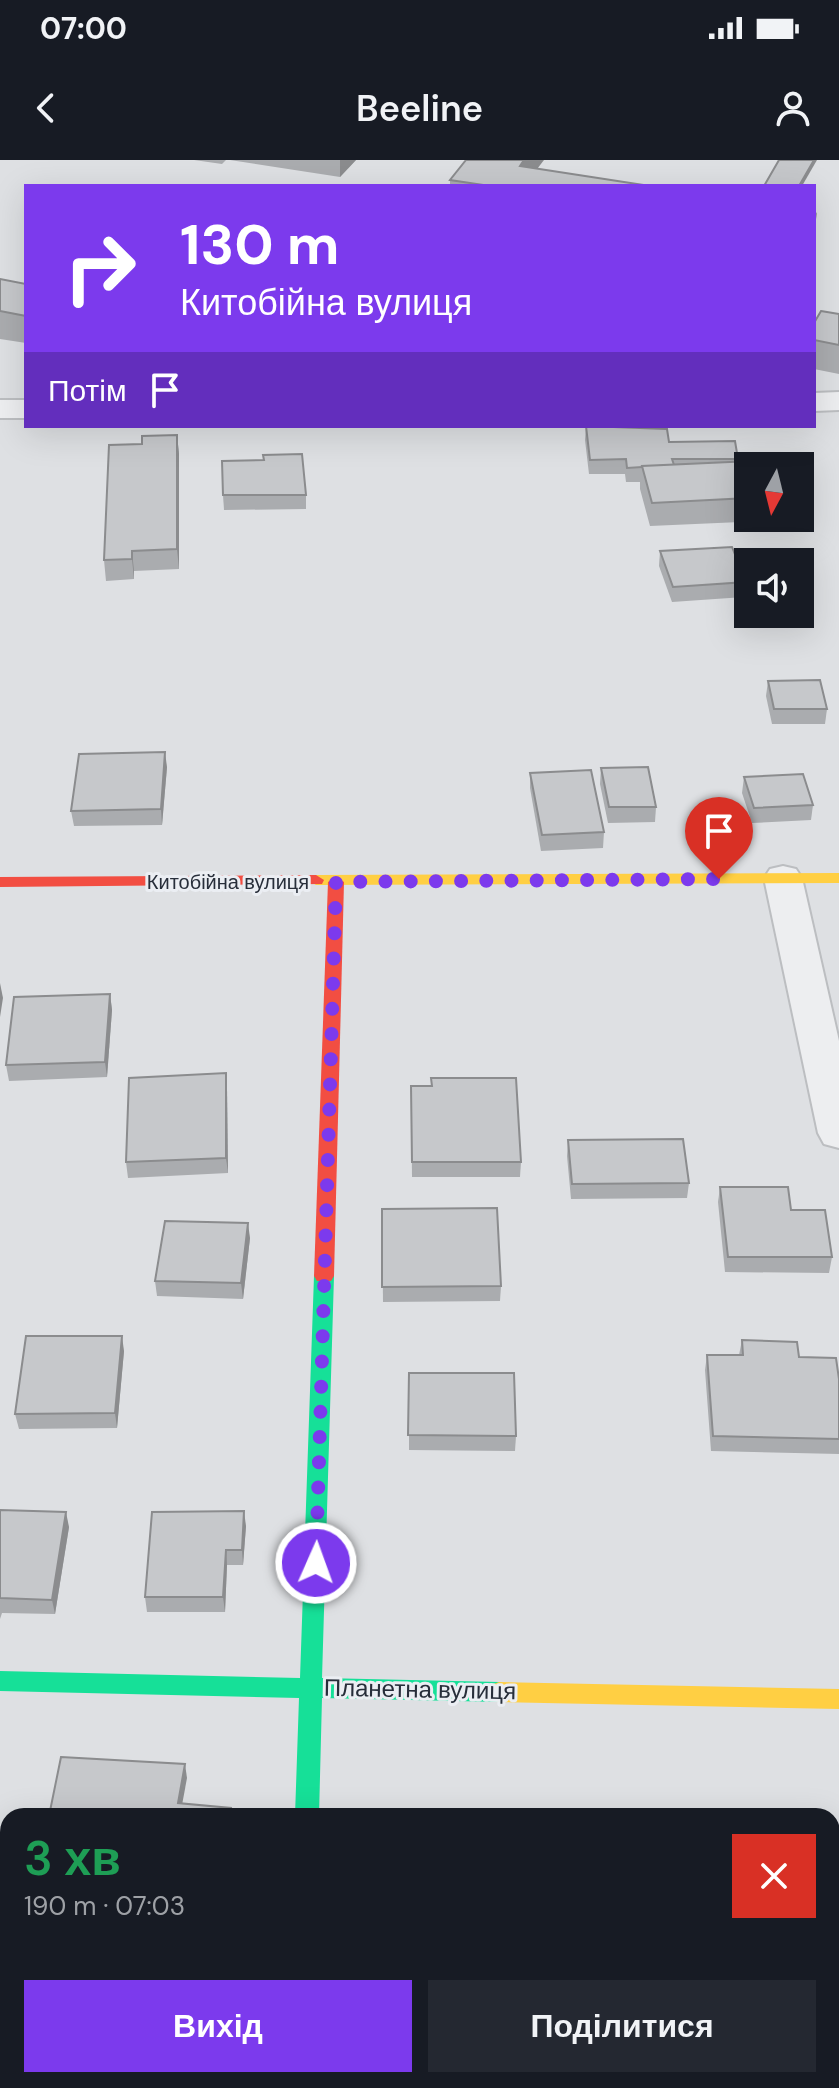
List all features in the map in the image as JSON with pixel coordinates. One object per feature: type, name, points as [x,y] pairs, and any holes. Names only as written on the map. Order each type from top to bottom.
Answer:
[{"type":"street","points":[[816,402],[839,401]]},
{"type":"street","points":[[0,409],[24,409]]},
{"type":"street","points":[[783,878],[839,1133]]},
{"type":"street","name":"Китобійна вулиця","points":[[0,882],[839,878]]},
{"type":"street","points":[[307,1808],[336,882]]},
{"type":"street","name":"Планетна вулиця","points":[[0,1681],[839,1699]]},
{"type":"building","points":[[466,160],[524,160],[520,166],[637,184],[477,184],[450,180]]},
{"type":"building","points":[[779,160],[814,160],[800,184],[765,184]]},
{"type":"building","points":[[0,279],[24,284],[24,316],[0,311]]},
{"type":"building","points":[[821,311],[839,314],[839,345],[816,340],[816,320]]},
{"type":"building","points":[[586,428],[667,429],[669,442],[735,441],[737,452],[734,452],[734,459],[672,459],[674,465],[627,468],[626,459],[590,460]]},
{"type":"building","points":[[177,435],[177,549],[132,551],[132,559],[104,560],[109,445],[142,444],[142,436]]},
{"type":"building","points":[[302,454],[306,495],[223,495],[222,461],[264,460],[263,455]]},
{"type":"building","points":[[734,462],[734,499],[652,503],[642,466]]},
{"type":"building","points":[[732,547],[734,583],[673,587],[660,551]]},
{"type":"building","points":[[820,680],[827,709],[774,709],[768,681]]},
{"type":"building","points":[[165,752],[161,809],[71,811],[79,754]]},
{"type":"building","points":[[648,767],[656,807],[609,807],[601,768]]},
{"type":"building","points":[[591,770],[604,832],[542,835],[530,773]]},
{"type":"building","points":[[803,774],[813,805],[754,808],[744,777]]},
{"type":"building","points":[[110,994],[105,1062],[6,1065],[14,997]]},
{"type":"building","points":[[226,1073],[226,1158],[126,1162],[129,1078]]},
{"type":"building","points":[[431,1078],[516,1078],[521,1162],[412,1162],[411,1086],[432,1086]]},
{"type":"building","points":[[683,1139],[689,1183],[572,1184],[568,1140]]},
{"type":"building","points":[[720,1187],[788,1187],[791,1210],[825,1210],[832,1257],[728,1257]]},
{"type":"building","points":[[497,1208],[501,1286],[382,1287],[382,1209]]},
{"type":"building","points":[[165,1221],[248,1223],[241,1283],[155,1281]]},
{"type":"building","points":[[26,1336],[122,1336],[115,1413],[15,1414]]},
{"type":"building","points":[[742,1340],[797,1342],[799,1357],[836,1358],[839,1439],[713,1436],[707,1355],[743,1355]]},
{"type":"building","points":[[409,1373],[514,1373],[516,1436],[408,1435]]},
{"type":"building","points":[[0,1510],[66,1512],[52,1600],[0,1598]]},
{"type":"building","points":[[244,1511],[242,1550],[226,1550],[223,1597],[145,1597],[152,1512]]},
{"type":"building","points":[[61,1757],[185,1764],[178,1803],[231,1808],[51,1808]]},
{"type":"traffic: fast","points":[[307,1808],[324,1276]]},
{"type":"traffic: fast","points":[[0,1681],[499,1692]]},
{"type":"traffic: slow","points":[[316,880],[839,878]]},
{"type":"traffic: slow","points":[[499,1692],[839,1699]]},
{"type":"traffic: jam","points":[[0,882],[316,880]]},
{"type":"traffic: jam","points":[[324,1276],[336,882]]},
{"type":"route","points":[[316,1563],[336,882],[719,879]]}]
